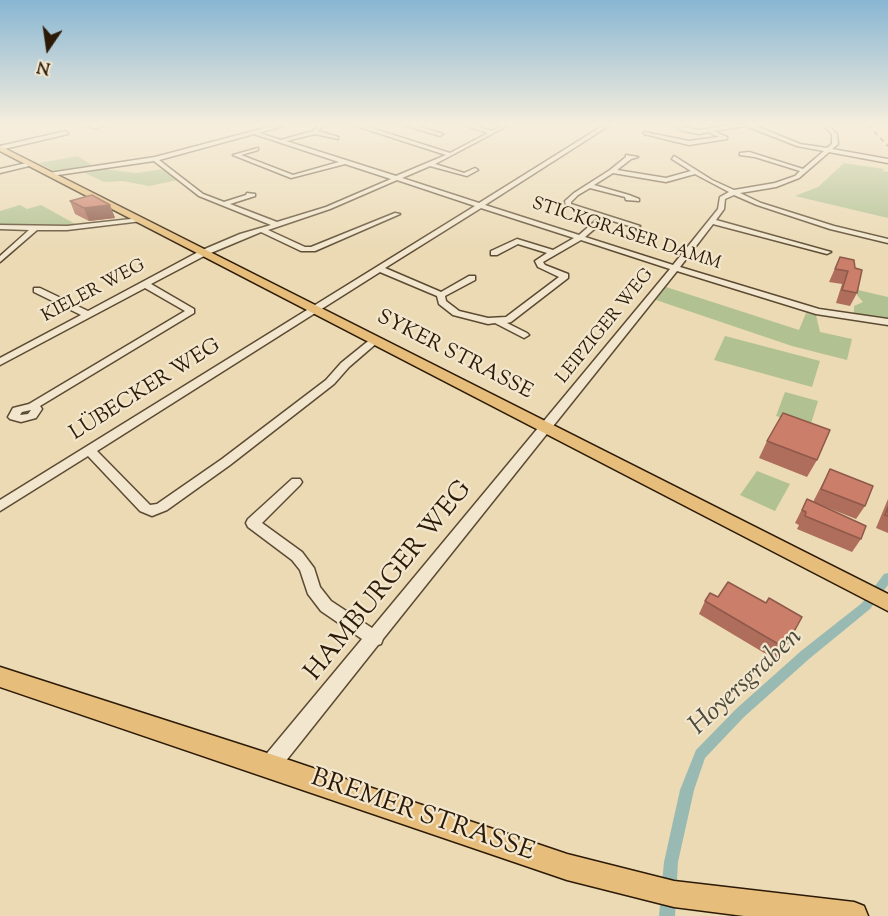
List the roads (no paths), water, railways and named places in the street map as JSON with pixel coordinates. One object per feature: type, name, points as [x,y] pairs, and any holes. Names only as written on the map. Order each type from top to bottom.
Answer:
[{"type":"main road","name":"SYKER STRASSE","points":[[38,168],[886,601]]},
{"type":"main road","name":"BREMER STRASSE","points":[[0,677],[270,765],[567,867],[665,892],[854,916]]},
{"type":"street","points":[[51,174],[94,168]]},
{"type":"street","points":[[166,168],[201,195],[278,225]]},
{"type":"street","points":[[269,168],[293,177],[324,168]]},
{"type":"street","name":"STICKGRASER DAMM","points":[[361,168],[807,310],[888,322]]},
{"type":"street","name":"KIELER WEG","points":[[0,362],[203,253],[328,208],[421,168]]},
{"type":"street","points":[[441,168],[465,175],[475,170]]},
{"type":"street","name":"LÜBECKER WEG","points":[[0,506],[313,308],[541,168]]},
{"type":"street","points":[[620,168],[585,188],[567,203],[636,226]]},
{"type":"street","points":[[689,168],[734,192],[811,222],[888,241]]},
{"type":"street","points":[[794,168],[805,171]]},
{"type":"street","points":[[734,192],[788,182],[809,168]]},
{"type":"street","points":[[618,170],[666,180],[695,172]]},
{"type":"street","points":[[591,186],[632,198]]},
{"type":"street","name":"LEIPZIGER WEG","points":[[546,428],[721,209],[722,198],[734,192]]},
{"type":"street","points":[[226,203],[253,195],[249,194]]},
{"type":"street","points":[[262,230],[304,249],[312,249],[397,214]]},
{"type":"street","points":[[499,322],[513,317],[565,276],[538,264],[552,252],[579,238],[605,216]]},
{"type":"street","points":[[0,227],[34,229],[140,220]]},
{"type":"street","points":[[710,220],[827,252]]},
{"type":"street","points":[[0,260],[34,229]]},
{"type":"street","points":[[494,253],[517,241],[552,252]]},
{"type":"street","points":[[378,268],[441,295]]},
{"type":"street","points":[[441,295],[472,278]]},
{"type":"street","points":[[33,406],[191,311],[144,284]]},
{"type":"street","points":[[37,290],[88,315]]},
{"type":"street","points":[[441,295],[442,302],[456,313],[499,322],[524,336]]},
{"type":"street","points":[[89,450],[145,508],[152,511],[162,507],[226,462],[330,382],[345,365],[375,340]]},
{"type":"street","name":"HAMBURGER WEG","points":[[270,765],[546,428]]},
{"type":"street","points":[[296,482],[253,524],[297,556],[307,568],[313,591],[326,606],[375,639]]},
{"type":"waterway","name":"Hoyersgraben","points":[[667,916],[671,862],[687,790],[700,754],[740,713],[805,655],[866,606],[888,577]]}]
